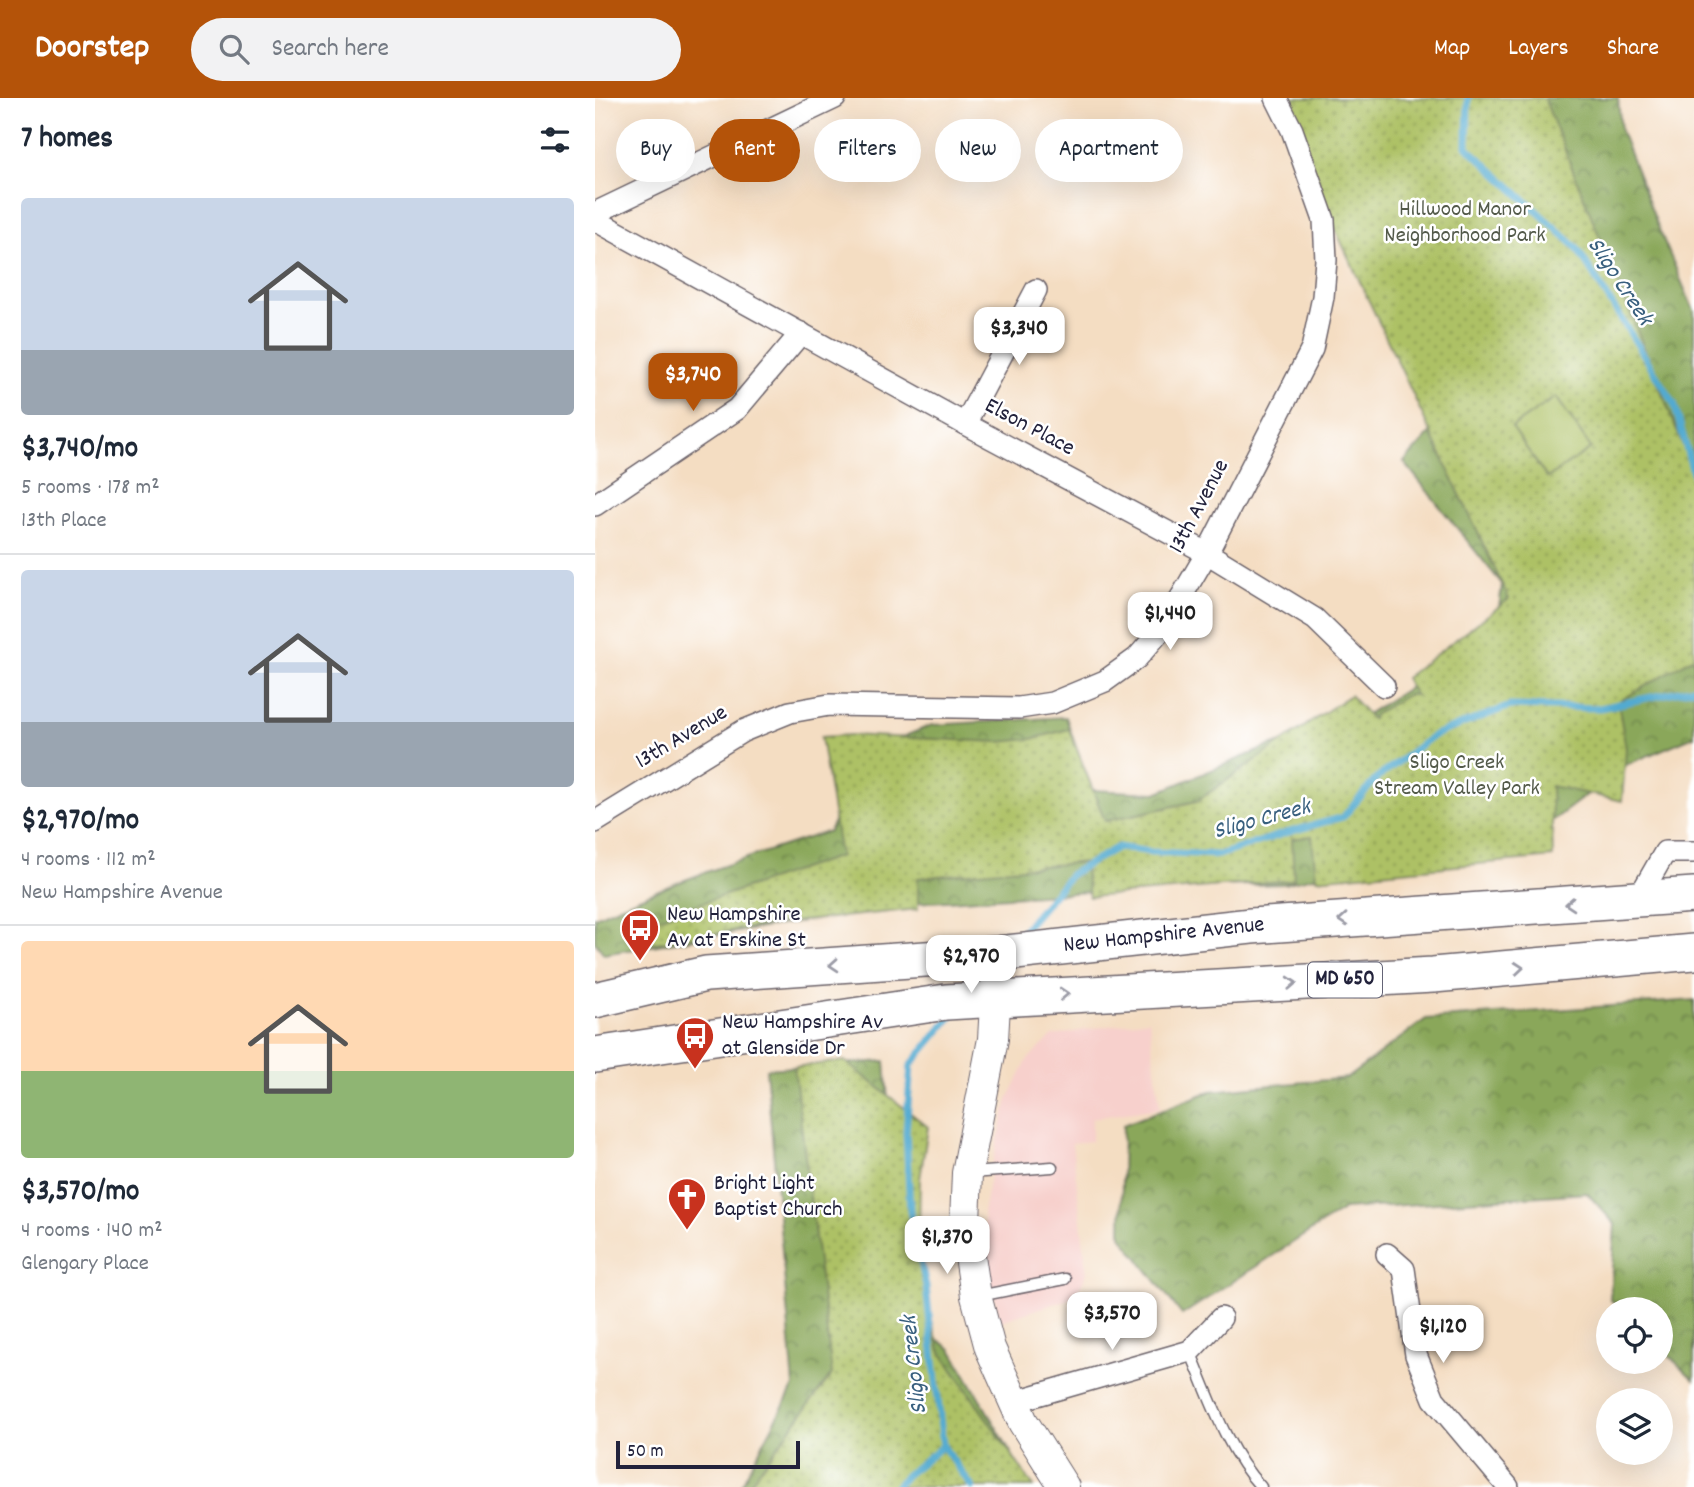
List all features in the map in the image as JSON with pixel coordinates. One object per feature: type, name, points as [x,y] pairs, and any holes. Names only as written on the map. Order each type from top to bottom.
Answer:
[{"type":"main road","name":"New Hampshire Avenue","points":[[595,1000],[706,974],[1013,952],[1251,926],[1694,895]]},
{"type":"main road","name":"New Hampshire Avenue","points":[[595,1055],[946,1002],[1433,975],[1694,952]]},
{"type":"street","points":[[595,213],[835,98]]},
{"type":"street","name":"13th Avenue","points":[[595,822],[743,731],[790,712],[829,705],[1019,708],[1052,703],[1105,681],[1137,658],[1163,628],[1207,553],[1312,349],[1323,297],[1326,260],[1324,220],[1291,130],[1276,98]]},
{"type":"street","name":"Elson Place","points":[[595,220],[965,424],[1207,553],[1315,619],[1384,687]]},
{"type":"street","points":[[965,424],[1036,290]]},
{"type":"street","points":[[595,505],[737,410],[800,333]]},
{"type":"street","points":[[1638,899],[1665,852],[1694,852]]},
{"type":"street","points":[[1013,952],[996,998],[993,1039],[967,1173],[965,1222],[976,1296],[990,1348],[1023,1422],[1064,1487]]},
{"type":"street","points":[[1387,1255],[1404,1269],[1416,1355],[1434,1399],[1508,1487]]},
{"type":"street","points":[[1013,1402],[1190,1351],[1220,1318]]},
{"type":"lane","points":[[967,1173],[1052,1167]]},
{"type":"lane","points":[[976,1296],[1065,1279]]},
{"type":"lane","points":[[1190,1351],[1223,1430],[1252,1478],[1261,1487]]},
{"type":"shaded area","points":[[1149,1020],[1160,1108],[1092,1118],[1092,1141],[1072,1143],[1087,1273],[1075,1297],[1001,1321],[988,1273],[983,1212],[1008,1099],[1028,1059],[1053,1036]]},
{"type":"green space","points":[[1277,98],[1544,98],[1694,473],[1694,657],[1618,702],[1626,749],[1622,801],[1551,786],[1553,857],[1316,879],[1312,836],[1292,839],[1294,880],[1089,897],[1084,862],[918,878],[918,909],[774,924],[649,944],[655,919],[840,856],[821,737],[850,735],[998,742],[1032,739],[1069,729],[1105,821],[1197,801],[1350,695],[1372,719],[1375,714],[1407,695],[1415,695],[1405,678],[1509,599],[1290,133]]},
{"type":"green space","points":[[1411,98],[1618,98],[1621,131],[1694,311],[1694,736],[1628,764],[1536,833],[1284,884],[1152,888],[914,903],[604,954],[595,942],[595,917],[681,881],[829,831],[872,749],[932,725],[1066,717],[1090,790],[1156,793],[1270,746],[1369,713],[1496,632],[1502,584],[1404,462],[1457,404]]},
{"type":"green space","points":[[1556,397],[1591,448],[1547,478],[1512,427]]},
{"type":"green space","points":[[1694,1000],[1694,1380],[1673,1360],[1673,1297],[1610,1297],[1615,1224],[1587,1193],[1344,1209],[1182,1315],[1121,1236],[1123,1125],[1211,1091],[1347,1078],[1426,1019]]},
{"type":"green space","points":[[845,1061],[928,1127],[920,1179],[919,1239],[926,1299],[940,1351],[1034,1487],[747,1487],[832,1374],[794,1067]]},
{"type":"green space","points":[[885,1061],[904,1315],[951,1349],[1031,1487],[740,1487],[794,1386],[766,1069]]},
{"type":"waterway","name":"Sligo Creek","points":[[1468,98],[1467,147],[1576,247],[1674,403],[1694,476]]},
{"type":"waterway","name":"Sligo Creek","points":[[1014,941],[1071,874],[1118,847],[1151,852],[1219,855],[1343,817],[1377,778],[1434,735],[1510,706],[1600,708],[1694,688]]},
{"type":"waterway","name":"Sligo Creek","points":[[955,1012],[911,1065],[906,1132],[910,1211],[926,1286],[943,1446],[972,1487]]},
{"type":"waterway","points":[[896,1487],[906,1475],[943,1446]]},
{"type":"place","name":"New Hampshire Av at Erskine St","points":[[640,962]]},
{"type":"place","name":"New Hampshire Av at Glenside Dr","points":[[695,1070]]},
{"type":"place","name":"Bright Light Baptist Church","points":[[687,1231]]},
{"type":"park label","name":"Hillwood Manor Neighborhood Park","points":[[1465,223]]},
{"type":"park label","name":"Sligo Creek Stream Valley Park","points":[[1457,776]]}]
